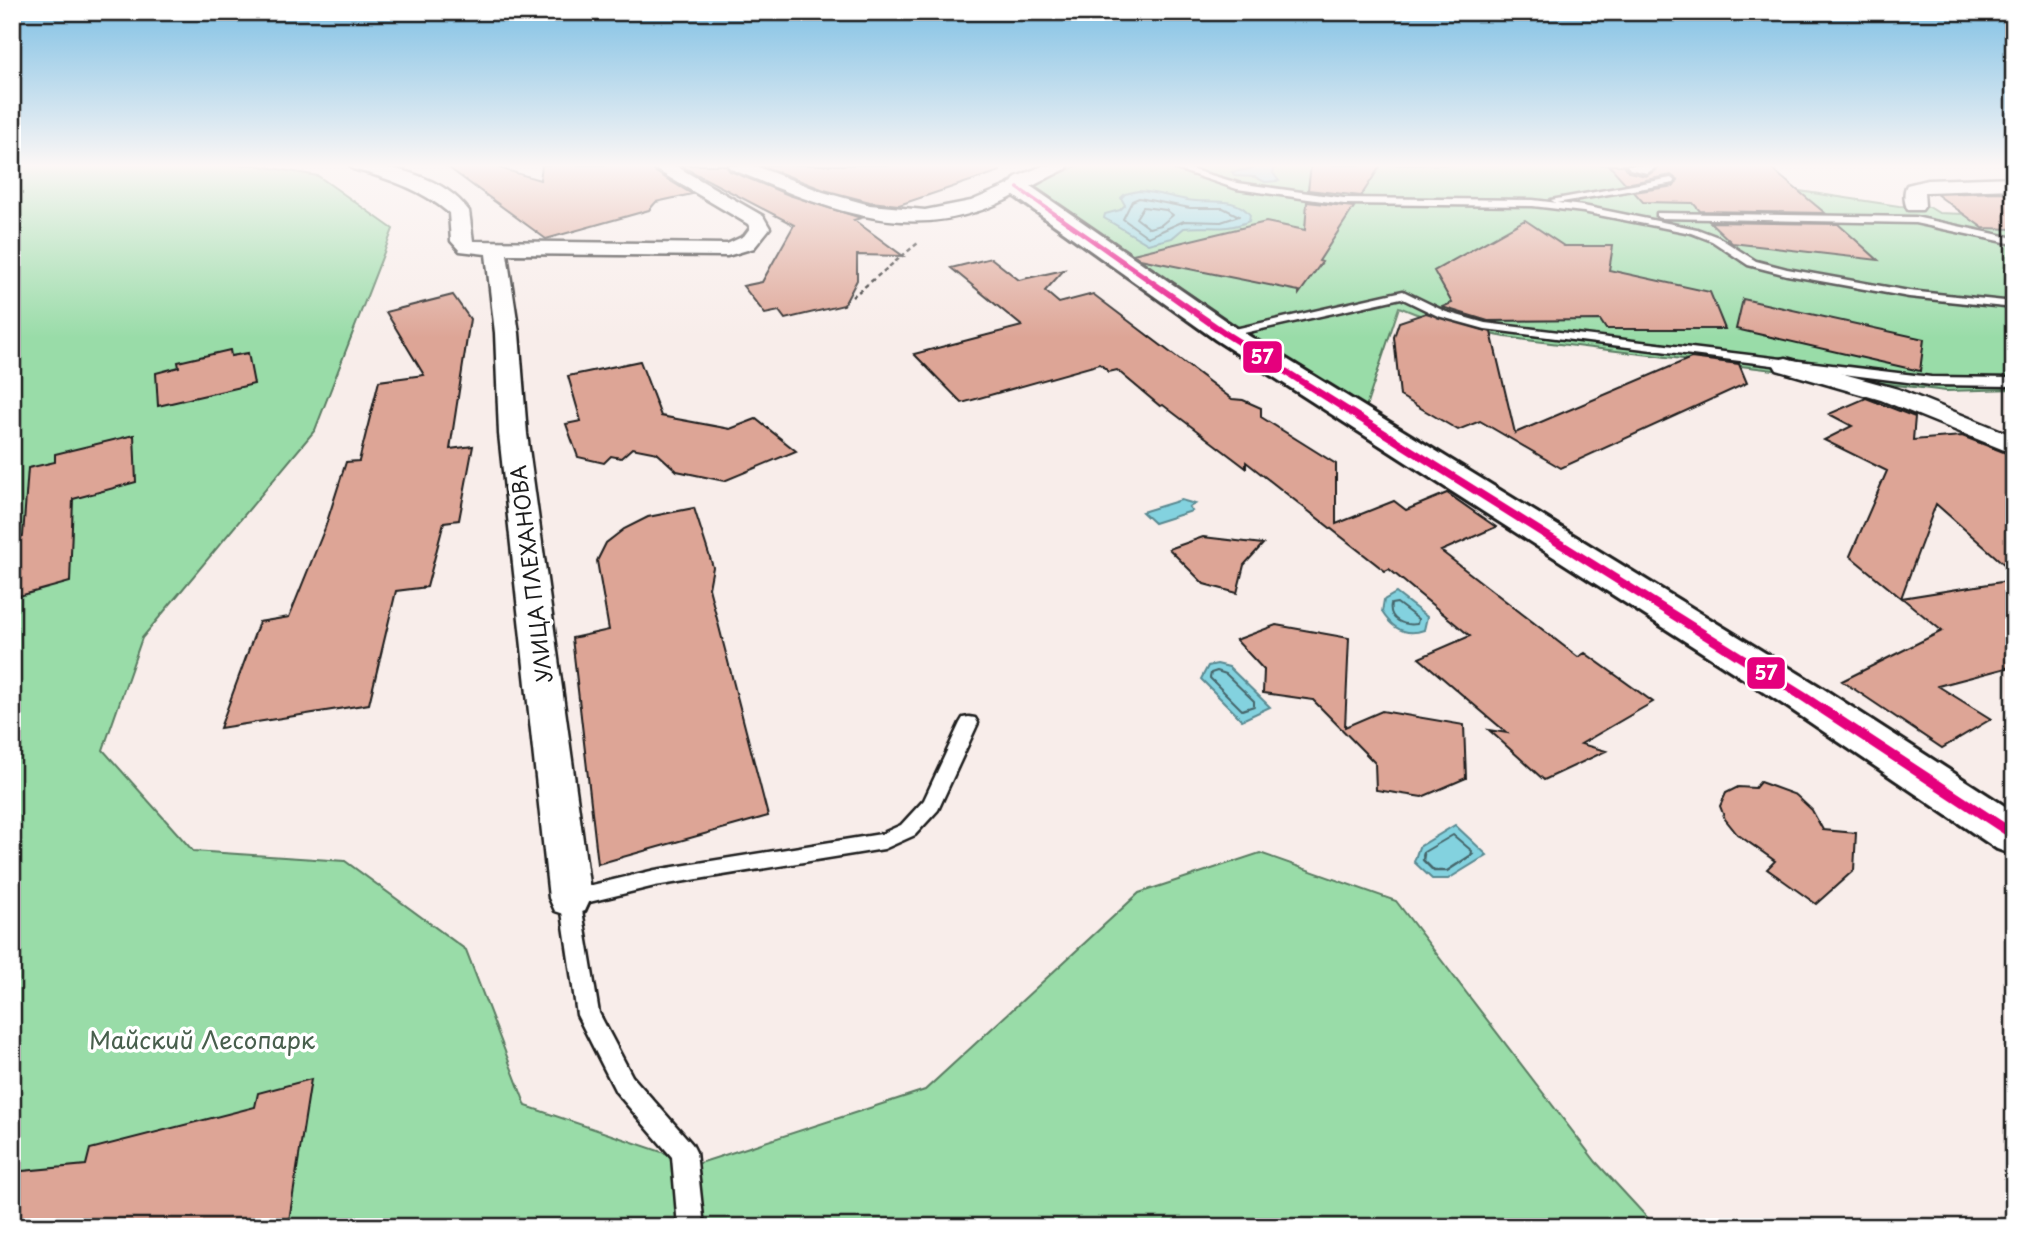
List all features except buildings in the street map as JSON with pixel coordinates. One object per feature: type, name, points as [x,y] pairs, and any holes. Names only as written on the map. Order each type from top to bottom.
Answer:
[{"type":"street","points":[[460,223],[463,245],[496,249],[727,250],[749,243],[757,236],[760,228],[757,223]]},
{"type":"street","points":[[1068,223],[1226,334],[1804,697],[2014,836]]},
{"type":"street","name":"УЛИЦА ПЛЕХАНОВА","points":[[496,249],[508,333],[513,433],[570,898]]},
{"type":"street","points":[[1786,365],[1856,387],[1889,394],[2014,446]]},
{"type":"lane","points":[[1659,223],[1715,239],[1752,263],[1787,272],[1909,293],[2014,305]]},
{"type":"lane","points":[[1950,223],[2014,241]]},
{"type":"lane","points":[[1226,334],[1403,294],[1421,307],[1448,318],[1485,326],[1931,381],[2014,382]]},
{"type":"lane","points":[[691,1227],[684,1152],[624,1084],[588,1015],[570,898],[656,877],[884,841],[908,830],[931,805],[969,723]]},
{"type":"path","points":[[852,297],[944,223]]},
{"type":"green space","name":"Майский Лесопарк","points":[[12,223],[384,223],[393,229],[315,430],[142,638],[103,750],[193,851],[345,861],[466,950],[526,1106],[697,1164],[925,1090],[1139,893],[1260,853],[1396,901],[1596,1162],[1656,1227],[12,1227]]},
{"type":"green space","points":[[1087,223],[2014,223],[2014,389],[1946,391],[1526,340],[1461,328],[1399,307],[1364,413]]},
{"type":"water","points":[[1112,223],[1244,223],[1224,227],[1184,228],[1172,238],[1148,244]]},
{"type":"water","points":[[1181,500],[1195,504],[1189,507],[1192,511],[1154,523],[1142,512]]},
{"type":"water","points":[[1396,593],[1427,617],[1424,630],[1405,632],[1386,618],[1382,612],[1384,600]]},
{"type":"water","points":[[1217,664],[1229,667],[1270,707],[1242,720],[1201,679],[1208,666]]},
{"type":"water","points":[[1455,825],[1487,855],[1448,879],[1432,879],[1414,862],[1419,847]]},
{"type":"transit line","name":"57","points":[[1068,223],[1226,334],[1804,697],[2014,836]]}]
